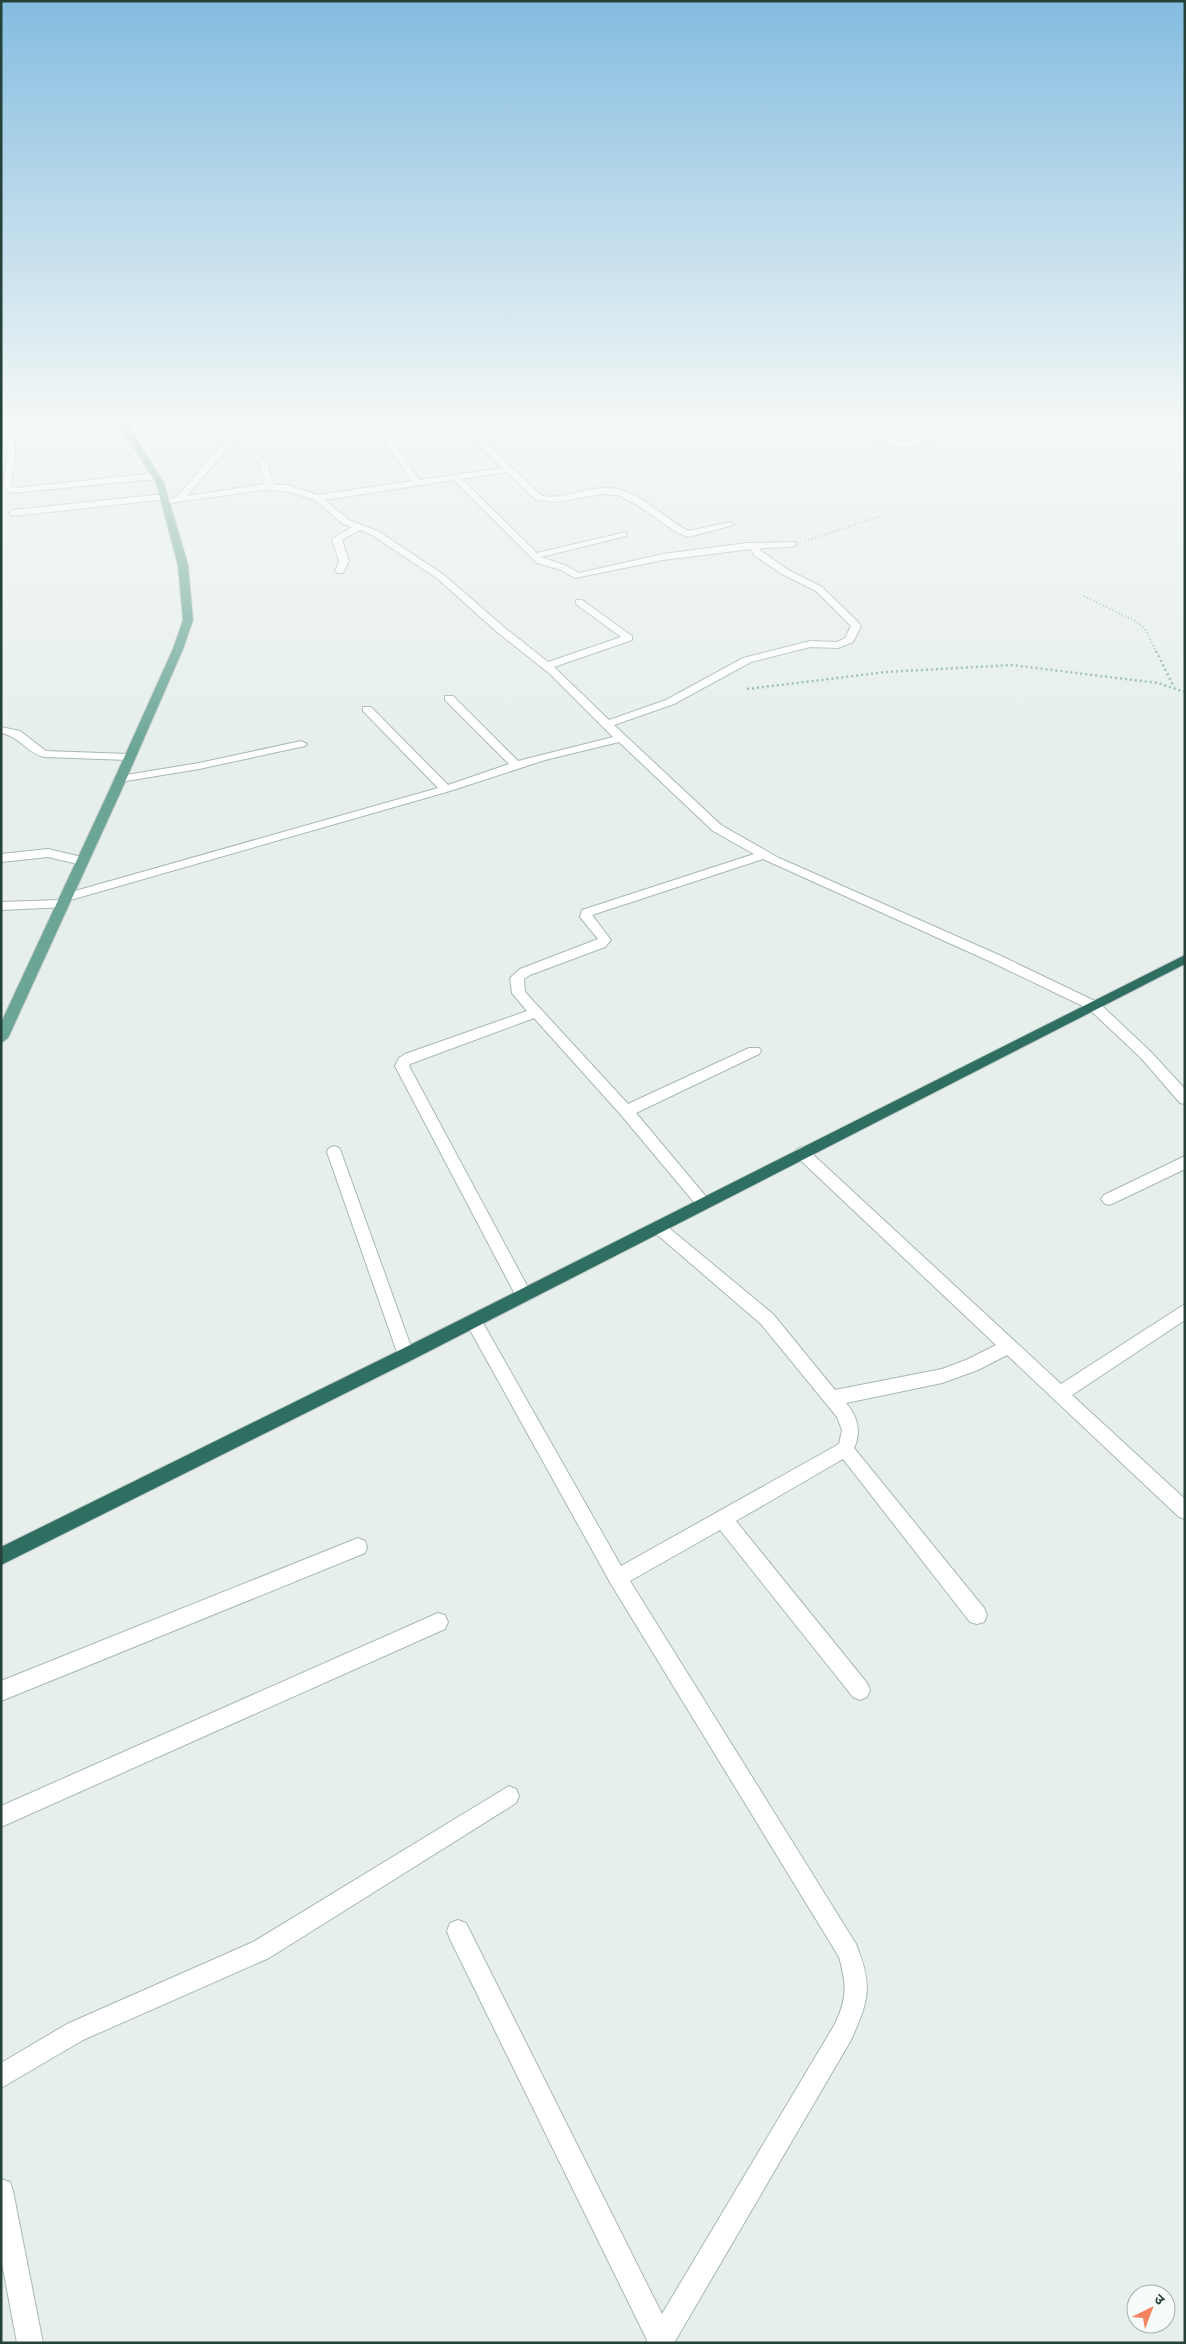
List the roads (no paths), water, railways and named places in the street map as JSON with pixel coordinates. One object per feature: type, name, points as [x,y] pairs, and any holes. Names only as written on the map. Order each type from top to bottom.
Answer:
[{"type":"highway","points":[[1,1556],[406,1355],[1185,959]]},
{"type":"main road","points":[[1,1038],[130,757],[178,649],[188,620],[183,565],[174,533]]},
{"type":"street","points":[[340,571],[344,561],[337,539],[348,533]]},
{"type":"street","points":[[376,533],[441,577],[501,630],[546,666],[717,828],[763,855],[1094,1006],[1146,1055],[1185,1099]]},
{"type":"street","points":[[512,533],[544,563],[564,568],[578,576],[657,558],[758,545],[792,544]]},
{"type":"street","points":[[535,556],[623,534]]},
{"type":"street","points":[[607,724],[670,702],[747,660],[810,644],[838,645],[849,640],[856,626],[854,623],[819,589],[785,572],[757,553],[755,550],[758,545]]},
{"type":"street","points":[[546,666],[628,638],[579,602]]},
{"type":"street","points":[[449,698],[515,764]]},
{"type":"street","points":[[367,709],[446,789]]},
{"type":"street","points":[[1,730],[16,732],[34,749],[44,754],[130,757]]},
{"type":"street","points":[[1,906],[64,901],[446,789],[515,764],[620,738]]},
{"type":"street","points":[[120,779],[198,766],[301,744]]},
{"type":"street","points":[[1,858],[48,853],[82,861]]},
{"type":"street","points":[[703,1203],[626,1111],[520,992],[517,978],[524,972],[600,944],[605,940],[586,917],[586,913],[763,855]]},
{"type":"street","points":[[524,1295],[402,1066],[404,1061],[410,1057],[537,1012]]},
{"type":"street","points":[[626,1111],[754,1051]]},
{"type":"street","points":[[334,1152],[406,1355]]},
{"type":"street","points":[[802,1153],[1185,1511]]},
{"type":"street","points":[[1109,1199],[1185,1162]]},
{"type":"street","points":[[618,1578],[844,1450],[851,1437],[850,1426],[843,1412],[767,1319],[658,1226]]},
{"type":"street","points":[[1059,1394],[1185,1311]]},
{"type":"street","points":[[473,1321],[618,1578],[848,1952],[858,1981],[856,2002],[843,2032],[660,2341]]},
{"type":"street","points":[[832,1398],[942,1376],[972,1365],[1008,1346]]},
{"type":"street","points":[[844,1450],[977,1615]]},
{"type":"street","points":[[723,1519],[860,1690]]},
{"type":"street","points":[[1,1691],[358,1547]]},
{"type":"street","points":[[1,1817],[438,1622]]},
{"type":"street","points":[[1,2076],[84,2028],[261,1950],[509,1796]]},
{"type":"street","points":[[458,1931],[660,2341]]},
{"type":"street","points":[[1,2191],[30,2343]]}]
